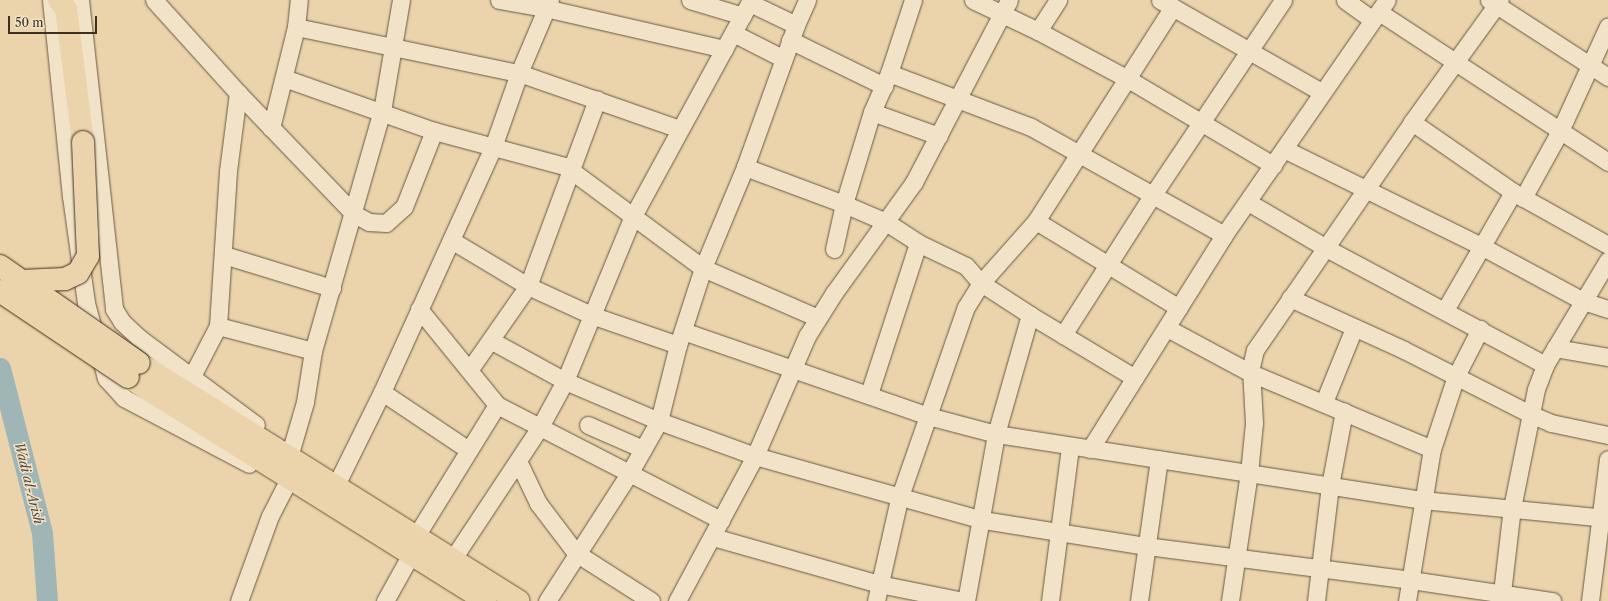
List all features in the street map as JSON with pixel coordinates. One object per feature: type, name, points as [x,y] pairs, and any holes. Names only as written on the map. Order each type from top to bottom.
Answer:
[{"type":"highway","points":[[22,281],[65,279],[78,273],[88,256],[83,142],[66,9],[59,0]]},
{"type":"highway","points":[[0,266],[22,281],[134,370],[289,456],[331,493]]},
{"type":"highway","points":[[0,291],[134,370],[414,545],[486,601]]},
{"type":"highway","points":[[414,545],[452,560],[519,601]]},
{"type":"street","points":[[51,0],[71,196],[86,304],[106,378],[124,398],[286,485],[331,493],[382,392],[493,147],[519,73],[547,4]]},
{"type":"street","points":[[80,0],[114,309],[122,322],[138,337],[253,423],[289,456],[305,402],[313,351],[354,214],[382,111],[401,0]]},
{"type":"street","points":[[154,0],[238,93],[354,214],[369,222],[381,224],[398,214],[407,199],[434,131]]},
{"type":"street","points":[[271,128],[296,27],[299,0]]},
{"type":"street","points":[[499,0],[547,4],[724,49]]},
{"type":"street","points":[[690,0],[748,6],[793,32],[886,79],[1014,119],[1081,154],[1152,196],[1224,235]]},
{"type":"street","points":[[547,601],[576,553],[630,472],[659,421],[680,338],[703,268],[745,167],[793,32],[807,0]]},
{"type":"street","points":[[834,250],[844,204],[872,112],[886,79],[913,0]]},
{"type":"street","points":[[973,0],[1005,7],[1038,31],[1128,80],[1273,165]]},
{"type":"street","points":[[1038,31],[1058,0]]},
{"type":"street","points":[[1063,335],[1110,265],[1152,196],[1200,122],[1250,51],[1283,0]]},
{"type":"street","points":[[1345,0],[1379,11],[1608,162]]},
{"type":"street","points":[[1230,601],[1249,473],[1254,424],[1251,373],[1255,350],[1290,298],[1368,189],[1412,122],[1495,2],[1608,77]]},
{"type":"street","points":[[876,601],[899,499],[960,319],[981,283],[1036,221],[1081,154],[1128,80],[1166,4],[1321,92]]},
{"type":"street","points":[[452,560],[540,427],[565,382],[633,216],[748,6]]},
{"type":"street","points":[[677,601],[755,456],[793,367],[818,318],[914,182],[1005,7]]},
{"type":"street","points":[[1090,449],[1224,235],[1284,149],[1321,92],[1379,11]]},
{"type":"street","points":[[1445,310],[1481,246],[1518,195],[1560,131],[1589,64],[1608,26]]},
{"type":"street","points":[[296,27],[519,73],[598,99],[680,130]]},
{"type":"street","points":[[733,33],[784,59]]},
{"type":"street","points":[[284,78],[382,111],[434,131],[547,160],[571,170],[703,268],[818,318]]},
{"type":"street","points":[[191,378],[218,326],[224,255],[228,172],[238,93]]},
{"type":"street","points":[[470,369],[492,341],[528,286],[598,99]]},
{"type":"street","points":[[872,112],[938,136]]},
{"type":"street","points":[[1412,122],[1518,195],[1608,245]]},
{"type":"street","points":[[1284,149],[1368,189],[1481,246],[1583,301],[1608,309]]},
{"type":"street","points":[[745,167],[844,204],[886,222],[918,243],[966,266],[981,283],[1030,315],[1135,378]]},
{"type":"street","points":[[1248,202],[1326,248],[1445,310],[1545,365]]},
{"type":"street","points":[[1036,221],[1179,308]]},
{"type":"street","points":[[451,240],[528,286],[591,316],[793,367],[928,416],[996,434],[1070,447],[1159,459],[1423,500],[1604,518]]},
{"type":"street","points":[[869,394],[918,243]]},
{"type":"street","points":[[224,255],[332,288]]},
{"type":"street","points":[[1501,597],[1512,508],[1530,414],[1545,365],[1608,260]]},
{"type":"street","points":[[1290,298],[1456,376],[1530,414],[1551,423],[1608,435]]},
{"type":"street","points":[[419,309],[470,369],[497,405],[721,520]]},
{"type":"street","points":[[966,601],[982,520],[996,434],[1030,315]]},
{"type":"street","points":[[218,326],[313,351]]},
{"type":"street","points":[[1167,328],[1251,373],[1324,402],[1432,449]]},
{"type":"street","points":[[1324,402],[1354,328]]},
{"type":"street","points":[[1407,601],[1432,449],[1456,376],[1480,329]]},
{"type":"street","points":[[492,341],[565,382],[659,421],[755,456],[899,499],[982,520],[1146,546],[1411,580],[1501,597],[1552,601]]},
{"type":"street","points":[[1555,348],[1608,357]]},
{"type":"street","points":[[382,392],[467,449]]},
{"type":"street","points":[[385,601],[467,449],[497,405]]},
{"type":"street","points":[[1316,601],[1330,486],[1344,411]]},
{"type":"street","points":[[588,424],[643,449]]},
{"type":"street","points":[[1050,601],[1070,447]]},
{"type":"street","points":[[1139,601],[1159,459]]},
{"type":"street","points":[[1590,601],[1604,518],[1608,460]]},
{"type":"street","points":[[518,461],[538,504],[576,553],[651,601]]},
{"type":"street","points":[[239,601],[270,516],[286,485]]},
{"type":"street","points":[[712,537],[880,584],[963,601]]},
{"type":"waterway","name":"Wadi al-Arish","points":[[0,368],[42,533],[47,601]]}]
